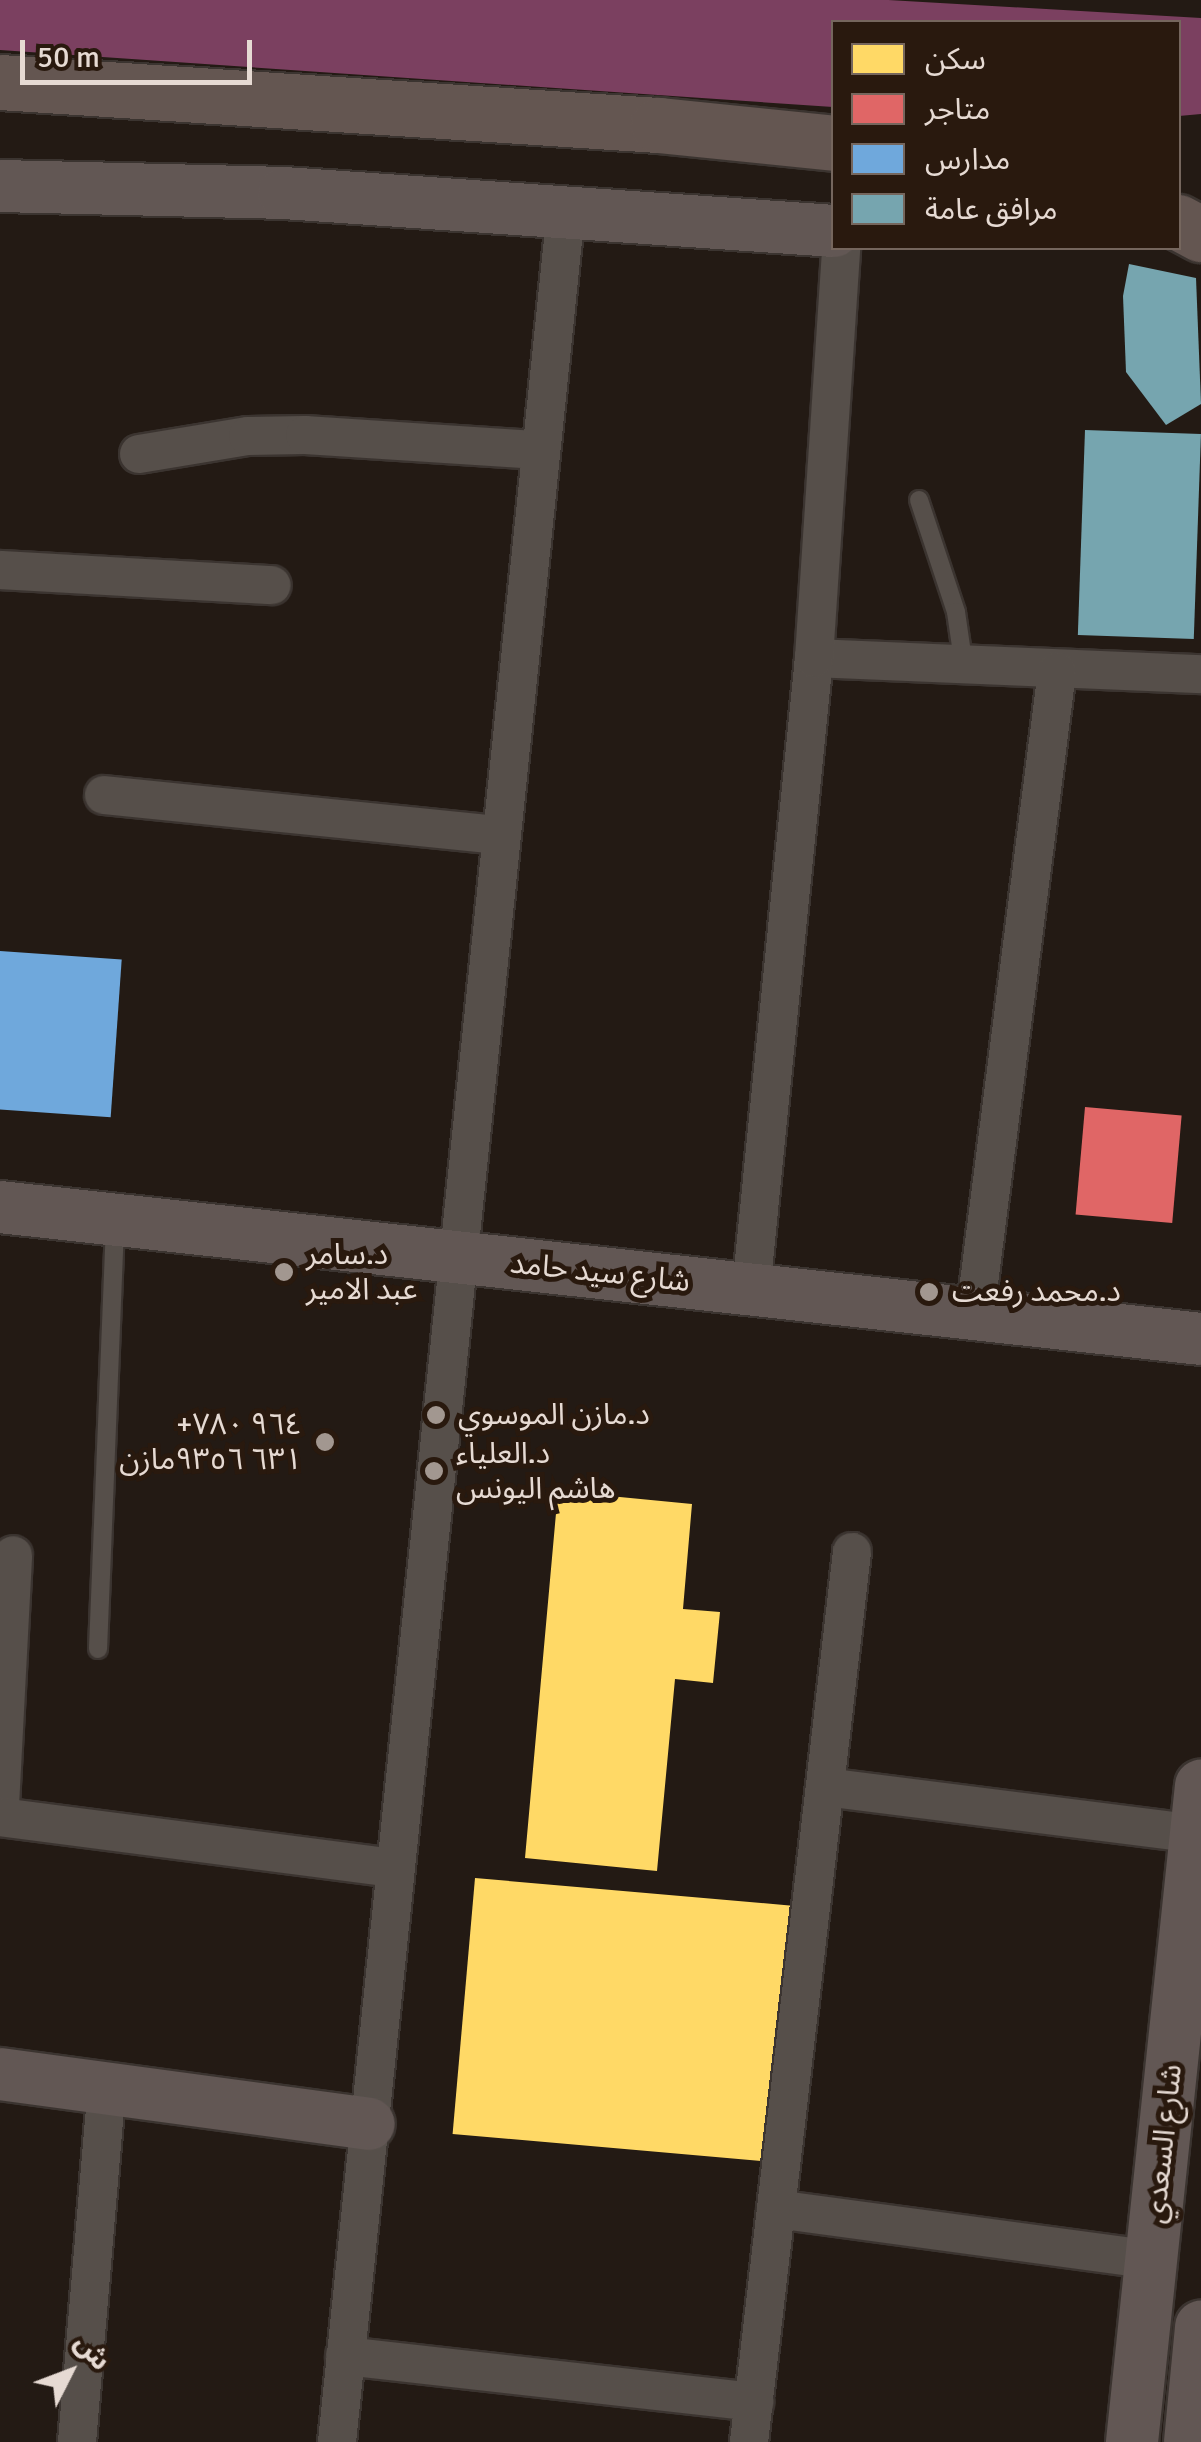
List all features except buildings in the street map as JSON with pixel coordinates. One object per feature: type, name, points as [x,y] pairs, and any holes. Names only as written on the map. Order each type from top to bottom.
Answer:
[{"type":"main road","points":[[0,82],[658,124],[831,143]]},
{"type":"street","points":[[0,186],[284,193],[831,230]]},
{"type":"street","points":[[337,2442],[566,212]]},
{"type":"street","points":[[751,1290],[814,658],[841,250]]},
{"type":"street","points":[[139,454],[248,436],[539,450]]},
{"type":"street","points":[[0,570],[272,585]]},
{"type":"street","points":[[814,658],[963,660],[1058,672],[1201,674]]},
{"type":"street","points":[[975,1314],[1058,672]]},
{"type":"street","points":[[104,796],[500,835]]},
{"type":"street","name":"شارع سيد حامد","points":[[0,1208],[1201,1339]]},
{"type":"street","points":[[749,2442],[852,1552]]},
{"type":"street","points":[[0,1806],[14,1555]]},
{"type":"street","points":[[825,1787],[1198,1810]]},
{"type":"street","name":"شارع السعدي","points":[[1132,2442],[1198,1810]]},
{"type":"street","points":[[0,1817],[395,1868]]},
{"type":"street","points":[[0,2074],[369,2124]]},
{"type":"street","points":[[78,2442],[107,2088]]},
{"type":"street","points":[[776,2209],[1151,2260]]},
{"type":"street","points":[[1190,2442],[1201,2327]]},
{"type":"street","points":[[346,2356],[754,2402]]},
{"type":"lane","points":[[920,500],[956,612],[963,660]]},
{"type":"lane","points":[[98,1649],[115,1220]]},
{"type":"shaded area","points":[[0,0],[888,0],[1201,18],[1201,114],[1181,116],[1181,20],[831,20],[831,107],[0,50]]},
{"type":"place","name":"د.سامر عبد الامير","points":[[284,1272]]},
{"type":"place","name":"د.محمد رفعت","points":[[929,1292]]},
{"type":"place","name":"د.مازن الموسوي","points":[[436,1415]]},
{"type":"place","name":"+٩٦٤ ٧٨٠ ٦٣١ ٩٣٥٦مازن","points":[[325,1442]]},
{"type":"place","name":"د.العلياء هاشم اليونس","points":[[434,1471]]}]
